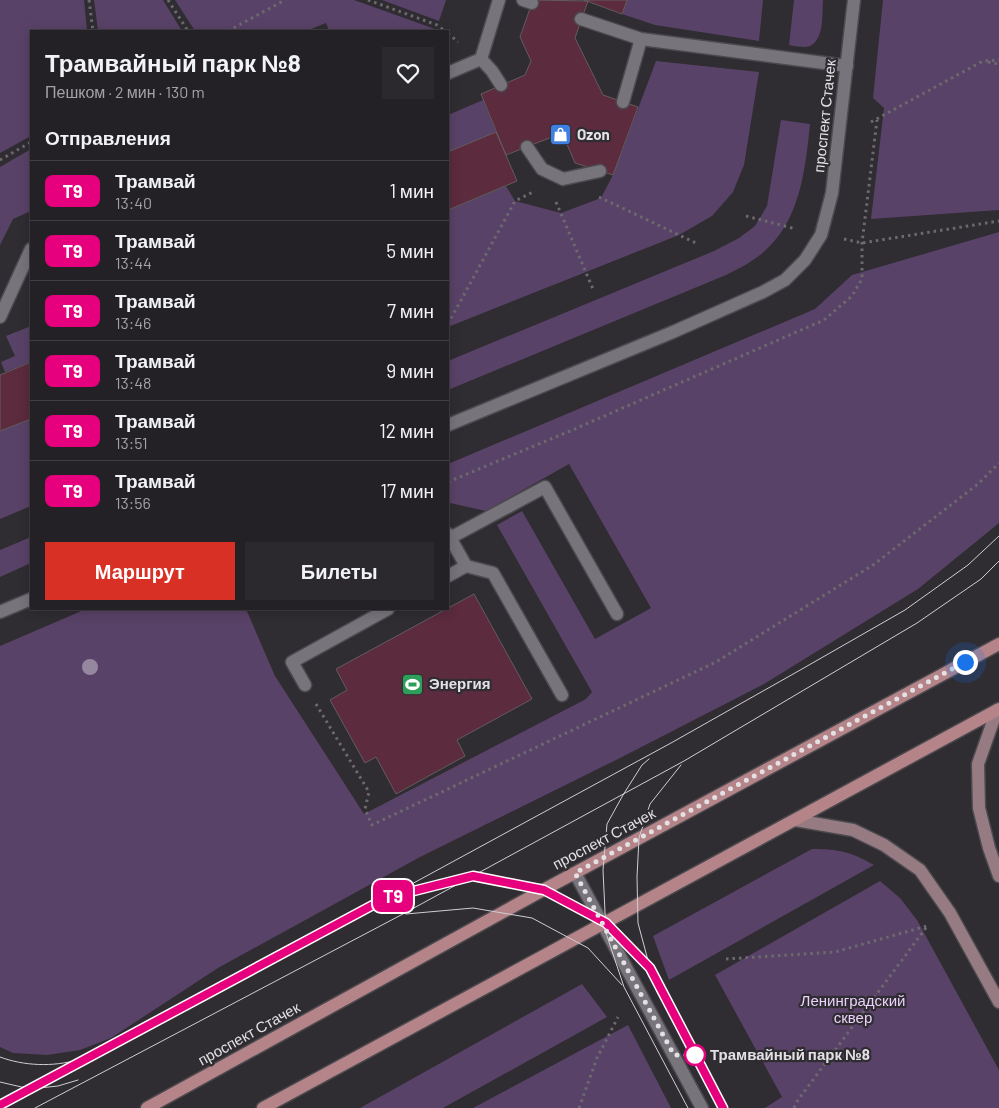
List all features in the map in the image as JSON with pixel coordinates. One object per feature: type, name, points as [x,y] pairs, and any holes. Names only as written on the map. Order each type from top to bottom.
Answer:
[{"type":"main road","name":"проспект Стачек","points":[[147,1108],[575,873],[999,644]]},
{"type":"main road","points":[[263,1108],[998,710]]},
{"type":"main road","points":[[998,710],[978,764],[979,808],[989,848],[999,876]]},
{"type":"main road","points":[[796,820],[853,830],[884,844],[920,870],[950,913],[999,1002]]},
{"type":"street","points":[[481,59],[499,0]]},
{"type":"street","name":"проспект Стачек","points":[[449,424],[674,332],[763,292],[785,280],[805,260],[820,235],[832,193],[854,0]]},
{"type":"street","points":[[582,19],[640,39],[847,66]]},
{"type":"street","points":[[623,102],[640,39]]},
{"type":"street","points":[[449,73],[481,59]]},
{"type":"street","points":[[481,59],[492,71],[501,86]]},
{"type":"street","points":[[527,147],[542,169],[563,178],[600,171]]},
{"type":"street","points":[[0,317],[30,251]]},
{"type":"street","points":[[466,566],[449,536],[545,487],[617,614]]},
{"type":"street","points":[[449,575],[466,566],[494,573],[562,695]]},
{"type":"street","points":[[0,612],[30,599]]},
{"type":"street","points":[[304,685],[292,662],[386,610]]},
{"type":"street","points":[[575,873],[702,1108]]},
{"type":"path","points":[[90,0],[93,30]]},
{"type":"path","points":[[168,0],[187,30]]},
{"type":"path","points":[[230,30],[285,0]]},
{"type":"path","points":[[368,0],[438,26],[444,30]]},
{"type":"path","points":[[871,122],[983,61],[999,60]]},
{"type":"path","points":[[983,61],[999,64]]},
{"type":"path","points":[[449,482],[824,320],[852,296],[862,279],[862,243],[877,120]]},
{"type":"path","points":[[0,160],[30,143]]},
{"type":"path","points":[[449,322],[515,201],[563,178],[698,244]]},
{"type":"path","points":[[548,184],[593,289]]},
{"type":"path","points":[[746,216],[820,235]]},
{"type":"path","points":[[862,243],[999,221]]},
{"type":"path","points":[[304,685],[369,792],[366,809],[372,825],[716,662],[873,565],[978,484],[999,464]]},
{"type":"path","points":[[726,959],[835,952],[928,925],[794,1108]]},
{"type":"path","points":[[579,1108],[597,1058],[618,1017]]},
{"type":"green space","points":[[0,0],[84,0],[87,30],[30,30],[30,137],[0,153]]},
{"type":"green space","points":[[94,0],[163,0],[181,30],[98,30]]},
{"type":"green space","points":[[175,0],[354,0],[435,29],[329,30],[326,23],[308,30],[194,30]]},
{"type":"green space","points":[[382,0],[446,0],[439,21]]},
{"type":"green space","points":[[627,0],[763,0],[759,41],[655,25],[622,14]]},
{"type":"green space","points":[[794,0],[823,0],[819,35],[812,45],[806,47],[789,45]]},
{"type":"green space","points":[[883,0],[999,0],[999,210],[871,219],[884,108],[873,98]]},
{"type":"green space","points":[[656,61],[759,72],[744,165],[733,192],[712,216],[679,235],[449,327],[449,210],[506,186],[515,201],[561,213],[601,198],[613,175]]},
{"type":"green space","points":[[483,100],[496,132],[449,152],[449,115]]},
{"type":"green space","points":[[781,120],[810,124],[802,181],[790,217],[781,233],[768,248],[750,262],[726,275],[449,390],[449,361],[714,251],[739,238],[755,226],[767,206]]},
{"type":"green space","points":[[30,150],[30,211],[13,219],[0,245],[0,167]]},
{"type":"green space","points":[[999,232],[999,523],[918,589],[764,684],[420,857],[218,968],[111,1038],[80,1050],[47,1055],[13,1053],[0,1047],[0,646],[84,610],[246,610],[275,676],[364,814],[586,699],[592,692],[497,525],[522,511],[595,639],[651,608],[569,464],[486,511],[450,503],[449,464],[815,309],[852,275]]},
{"type":"green space","points":[[30,326],[30,362],[5,372],[1,362],[15,356],[6,336]]},
{"type":"green space","points":[[30,419],[30,506],[0,519],[0,431]]},
{"type":"green space","points":[[30,537],[30,563],[0,577],[0,550]]},
{"type":"green space","points":[[812,849],[844,852],[874,865],[669,980],[653,936]]},
{"type":"green space","name":"Ленинградский сквер","points":[[880,881],[900,898],[917,920],[999,1070],[999,1108],[765,1108],[782,1097],[715,975]]},
{"type":"green space","points":[[582,984],[607,1017],[443,1108],[360,1108]]},
{"type":"green space","points":[[628,1025],[671,1108],[473,1108]]},
{"type":"building","points":[[533,0],[588,1],[575,38],[603,95],[638,107],[613,175],[575,163],[566,142],[552,137],[506,155],[481,94],[525,75],[531,61],[520,37]]},
{"type":"building","points":[[584,0],[627,0],[622,14]]},
{"type":"building","points":[[496,132],[517,181],[449,210],[449,152]]},
{"type":"building","points":[[30,362],[30,419],[0,431],[0,375]]},
{"type":"building","points":[[474,594],[532,699],[457,740],[465,756],[396,794],[376,757],[365,763],[330,700],[347,690],[336,669],[445,610],[449,610],[449,608]]},
{"type":"tram line","points":[[0,1105],[386,898],[671,743],[802,669],[905,610],[968,565],[999,536]]},
{"type":"tram line","points":[[35,1108],[401,915],[684,761],[917,623],[981,579],[999,561]]},
{"type":"tram line","points":[[649,759],[642,765],[607,824],[603,870],[606,933],[624,987],[688,1108]]},
{"type":"tram line","points":[[681,765],[650,804],[639,838],[637,877],[638,923],[650,968],[723,1108]]},
{"type":"tram line","points":[[401,894],[473,876],[545,889],[606,923],[648,966]]},
{"type":"tram line","name":"T9","points":[[0,1105],[386,898],[473,876],[544,890],[606,923],[650,968],[723,1108]]},
{"type":"tram line","points":[[406,914],[473,908],[532,918],[588,948],[622,985]]},
{"type":"tram line","points":[[0,1057],[29,1064],[58,1064],[77,1060]]},
{"type":"tram line","points":[[0,1082],[30,1089],[58,1086],[78,1080]]},
{"type":"place","name":"Ozon","points":[[561,135]]},
{"type":"place","name":"Энергия","points":[[413,684]]},
{"type":"place","name":"Трамвайный парк №8","points":[[695,1055]]},
{"type":"route","points":[[695,1055],[674,1055],[575,873],[965,662]]}]
